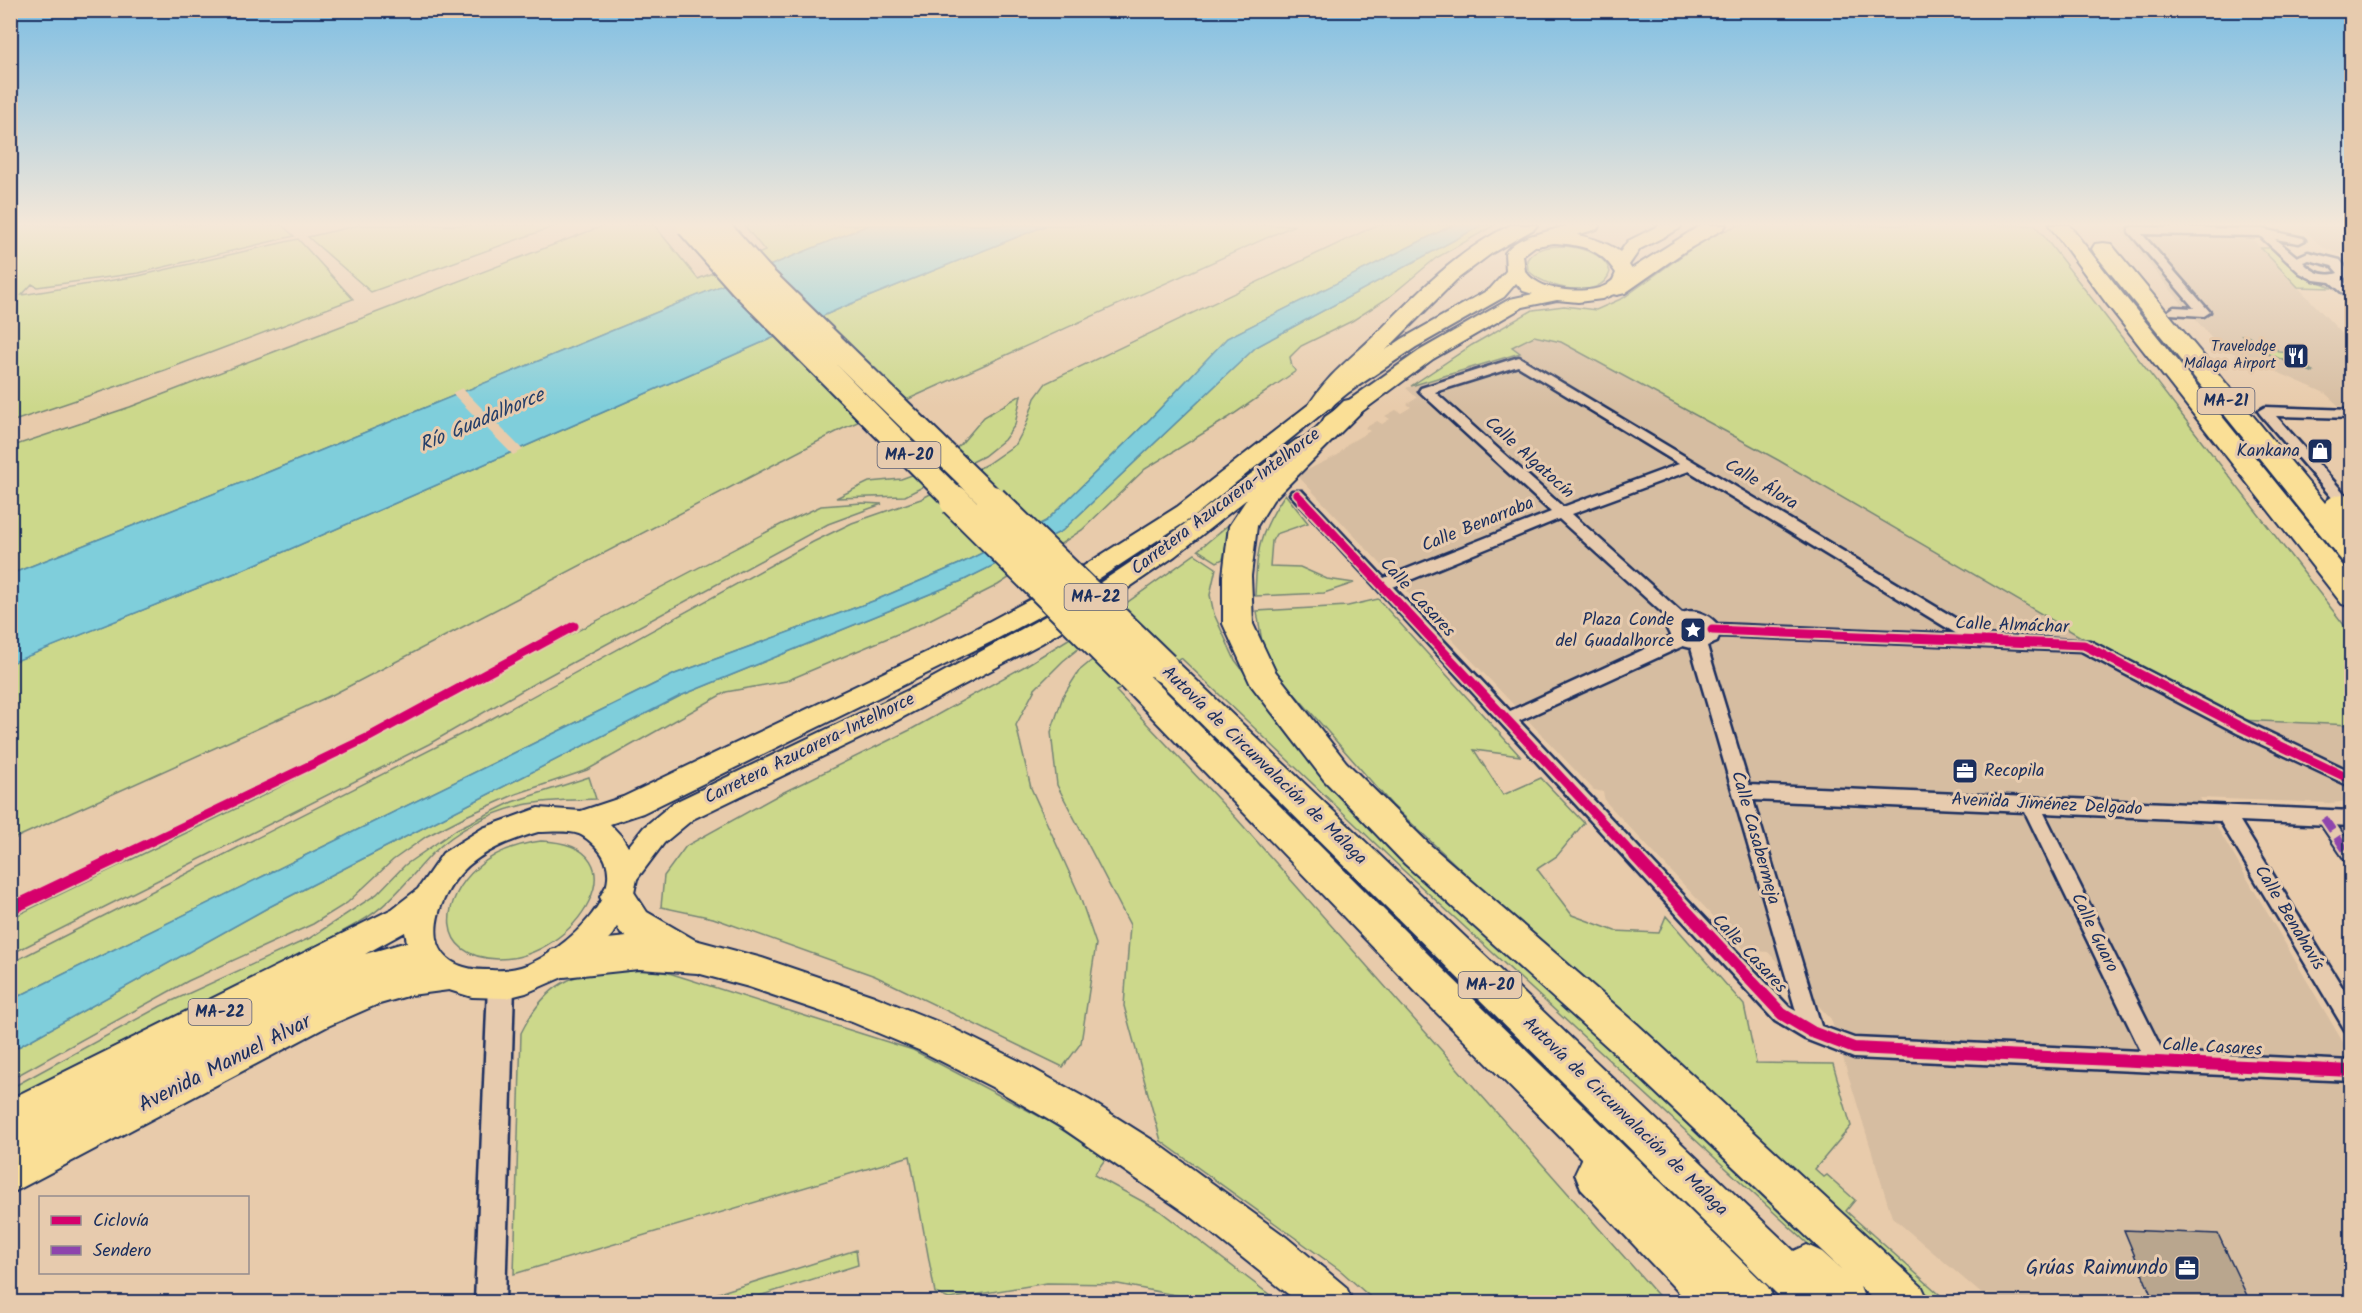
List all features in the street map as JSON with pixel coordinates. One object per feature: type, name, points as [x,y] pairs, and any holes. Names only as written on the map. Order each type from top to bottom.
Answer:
[{"type":"highway","name":"Autovía de Circunvalación de Málaga","points":[[742,286],[825,371],[1694,1183],[1816,1302]]},
{"type":"highway","name":"Autovía de Circunvalación de Málaga","points":[[772,286],[1150,674],[1514,1064],[1753,1302]]},
{"type":"highway","points":[[1435,286],[1364,358],[1337,381],[1338,405],[1263,494],[1244,526],[1237,576],[1238,624],[1262,677],[1335,771],[1417,854],[1624,1037],[1907,1302]]},
{"type":"highway","points":[[2097,286],[2115,300]]},
{"type":"highway","name":"MA-21","points":[[2105,286],[2352,597]]},
{"type":"highway","name":"MA-21","points":[[2138,286],[2352,553]]},
{"type":"highway","points":[[2349,505],[2337,506],[2352,553]]},
{"type":"highway","points":[[620,887],[634,923],[688,955]]},
{"type":"highway","points":[[564,961],[610,953],[688,955],[824,993],[875,1013],[958,1051],[1032,1090],[1107,1135],[1184,1186],[1331,1302]]},
{"type":"highway","points":[[1514,1064],[1557,1133],[1718,1302]]},
{"type":"highway","points":[[1694,1183],[1776,1238],[1844,1302]]},
{"type":"main road","name":"Carretera Azucarera-Intelhorce","points":[[620,887],[654,835],[683,811],[907,702],[1024,640],[1081,607],[1162,552],[1338,405],[1408,343],[1497,293],[1503,286]]},
{"type":"main road","name":"MA-22","points":[[1533,286],[1555,295],[1592,297],[1617,288]]},
{"type":"main road","name":"Carretera Azucarera-Intelhorce","points":[[580,822],[633,805],[972,641],[1042,604],[1185,512],[1338,405],[1517,303],[1555,295]]},
{"type":"main road","name":"MA-22","points":[[10,1117],[403,918],[426,899],[452,862],[493,834],[538,820],[580,822],[603,834],[618,852],[620,887],[598,932],[564,961],[532,977],[501,985],[461,981],[449,976],[426,955],[419,928],[426,899]]},
{"type":"main road","name":"Avenida Manuel Alvar","points":[[10,1146],[355,971],[404,956],[426,955]]},
{"type":"main road","name":"Avenida Manuel Alvar","points":[[10,1177],[317,1016],[371,992],[411,981],[449,976]]},
{"type":"street","points":[[2174,311],[2205,312],[2182,286]]},
{"type":"street","points":[[2341,286],[2352,297]]},
{"type":"street","name":"Calle Álora","points":[[1519,362],[1982,642]]},
{"type":"street","name":"Calle Algatocín","points":[[1519,362],[1426,391],[1679,619]]},
{"type":"street","points":[[2349,505],[2265,411],[2352,414]]},
{"type":"street","name":"Calle Benarraba","points":[[1382,585],[1561,513],[1691,465]]},
{"type":"street","name":"Calle Casares","points":[[1296,494],[1782,1014],[1812,1032],[1854,1048],[2352,1071]]},
{"type":"street","points":[[1508,719],[1690,641],[1712,638],[1712,630],[1701,619],[1689,616],[1679,619],[1674,626],[1675,630],[1690,641]]},
{"type":"street","name":"Calle Almáchar","points":[[1712,630],[2084,645],[2243,728],[2352,780]]},
{"type":"street","name":"Calle Casabermeja","points":[[1690,641],[1742,792],[1812,1032]]},
{"type":"street","name":"Avenida Jiménez Delgado","points":[[1742,792],[2352,819]]},
{"type":"street","name":"Calle Guaro","points":[[2030,803],[2157,1062]]},
{"type":"street","name":"Calle Benahavís","points":[[2226,813],[2352,1023]]},
{"type":"street","points":[[2325,818],[2352,859]]},
{"type":"street","points":[[490,1302],[501,985]]},
{"type":"shaded area","name":"Travelodge Málaga Airport","points":[[2168,286],[2297,286],[2351,343],[2351,407],[2339,406],[2325,393],[2218,346]]},
{"type":"shaded area","points":[[1534,336],[1561,342],[1714,423],[2081,637],[2351,725],[2351,801],[2330,803],[2200,798],[2351,1056],[2351,1302],[1991,1302],[1892,1217],[1831,1019],[1768,952],[1745,950],[1605,801],[1603,792],[1594,790],[1590,786],[1297,475],[1338,455],[1349,443],[1370,431],[1365,428],[1377,421],[1382,424],[1390,419],[1385,416],[1396,410],[1401,413],[1411,407],[1407,404],[1417,398],[1406,388],[1519,352],[1512,348]]},
{"type":"green space","points":[[10,286],[30,286],[22,295],[75,286],[341,286],[353,299],[165,370],[11,422]]},
{"type":"green space","points":[[364,286],[387,286],[371,292]]},
{"type":"green space","points":[[445,286],[720,286],[266,473],[11,574],[10,447],[130,407]]},
{"type":"green space","points":[[895,286],[1159,286],[842,429],[334,694],[11,840],[10,663],[240,571]]},
{"type":"green space","points":[[1249,286],[1330,286],[1227,338],[1150,419],[1046,521],[964,562],[876,600],[675,674],[11,1000],[11,963],[491,719],[813,542],[852,523],[921,499],[987,464],[1016,444],[1026,425],[1035,398],[1046,383]]},
{"type":"green space","points":[[1368,286],[1402,286],[1352,321],[1301,346],[1290,357],[1292,367],[1296,371],[1228,418],[1145,469],[1082,530],[998,585],[921,624],[786,681],[726,692],[587,770],[516,794],[466,816],[427,836],[393,860],[347,903],[313,924],[188,981],[11,1079],[11,1051],[269,907],[680,696],[964,580],[1062,531],[1256,347]]},
{"type":"green space","points":[[1559,286],[1597,286],[1584,289]]},
{"type":"green space","points":[[1639,286],[2082,286],[2351,634],[2351,725],[2238,720],[2081,637],[1778,460],[1561,342],[1534,336],[1512,347],[1520,353],[1411,386],[1472,345],[1533,310],[1564,306],[1596,310],[1623,298]]},
{"type":"green space","points":[[2328,286],[2332,288],[2298,287]]},
{"type":"green space","points":[[2242,335],[2250,337],[2259,347],[2274,347],[2279,352],[2294,353],[2314,373],[2254,348]]},
{"type":"green space","points":[[1021,395],[1015,425],[1004,440],[984,456],[905,496],[836,498],[869,482],[901,479],[934,467],[961,444],[984,417]]},
{"type":"green space","points":[[1285,494],[1308,523],[1276,534],[1272,541],[1270,566],[1300,567],[1327,579],[1354,583],[1324,593],[1255,596],[1258,554],[1264,532]]},
{"type":"green space","points":[[882,504],[828,524],[535,683],[429,744],[11,954],[11,918],[262,796],[782,524],[821,506]]},
{"type":"green space","points":[[1233,521],[1223,559],[1217,562],[1198,550]]},
{"type":"green space","points":[[1195,554],[1216,568],[1210,595],[1214,614],[1235,660],[1279,718],[1414,860],[1884,1302],[1871,1302],[1403,870],[1181,658],[1116,691],[1237,819],[1664,1302],[1376,1302],[1341,1271],[1161,1141],[1124,1006],[1130,925],[1057,785],[1051,732],[1063,696],[1079,671],[1114,642],[1103,629],[1063,661],[1035,689],[1016,725],[1031,788],[1079,894],[1096,944],[1081,1043],[1063,1067],[875,976],[713,918],[661,907],[664,876],[686,846],[782,793],[910,730],[1025,666],[1122,606]]},
{"type":"green space","points":[[1378,599],[1520,756],[1474,750],[1503,795],[1541,778],[1584,823],[1557,856],[1537,869],[1572,915],[1615,931],[1659,933],[1666,916],[1744,1005],[1756,1063],[1833,1064],[1851,1126],[1815,1169],[1824,1177],[1827,1175],[1855,1200],[1846,1211],[1948,1302],[1936,1302],[1840,1220],[1455,864],[1392,805],[1279,676],[1262,642],[1257,611],[1348,606]]},
{"type":"green space","points":[[589,777],[596,799],[523,805],[499,812],[475,823],[441,845],[399,891],[381,908],[360,922],[231,991],[11,1098],[11,1088],[161,1006],[310,938],[377,894],[405,865],[457,829],[512,802]]},
{"type":"green space","points":[[541,841],[573,847],[590,861],[595,880],[589,901],[574,923],[553,941],[527,954],[498,959],[477,956],[463,949],[454,938],[450,925],[451,910],[456,895],[465,880],[485,861],[500,853],[516,846]]},
{"type":"green space","points":[[624,966],[669,973],[913,1050],[1050,1122],[1106,1158],[1094,1175],[1160,1211],[1279,1302],[1195,1302],[1180,1296],[1118,1284],[1047,1283],[949,1299],[935,1293],[910,1156],[514,1274],[521,1033],[540,1002],[562,984],[589,973]]},
{"type":"green space","points":[[856,1250],[858,1265],[740,1302],[690,1302]]},
{"type":"water","name":"Río Guadalhorce","points":[[720,286],[895,286],[240,571],[11,663],[11,574],[266,473]]},
{"type":"water","points":[[1330,286],[1368,286],[1256,347],[1062,531],[964,580],[680,696],[269,907],[11,1051],[11,1000],[675,674],[876,600],[964,562],[1046,521],[1150,419],[1227,338]]},
{"type":"pier","points":[[462,388],[523,450],[513,455],[452,393]]},
{"type":"building","name":"Grúas Raimundo","points":[[2124,1230],[2218,1234],[2250,1302],[2154,1302]]},
{"type":"marked path","points":[[2324,818],[2352,859]]},
{"type":"cycle path","points":[[1297,494],[1782,1014],[1812,1032],[1854,1048],[2352,1071]]},
{"type":"cycle path","points":[[10,909],[369,737],[574,626]]},
{"type":"cycle path","points":[[1712,630],[2084,645],[2243,728],[2352,780]]},
{"type":"place","name":"Travelodge Málaga Airport","points":[[2296,356]]},
{"type":"place","name":"Kankana","points":[[2320,451]]},
{"type":"place","name":"Plaza Conde del Guadalhorce","points":[[1693,630]]},
{"type":"place","name":"Recopila","points":[[1965,771]]},
{"type":"place","name":"Grúas Raimundo","points":[[2187,1268]]}]
